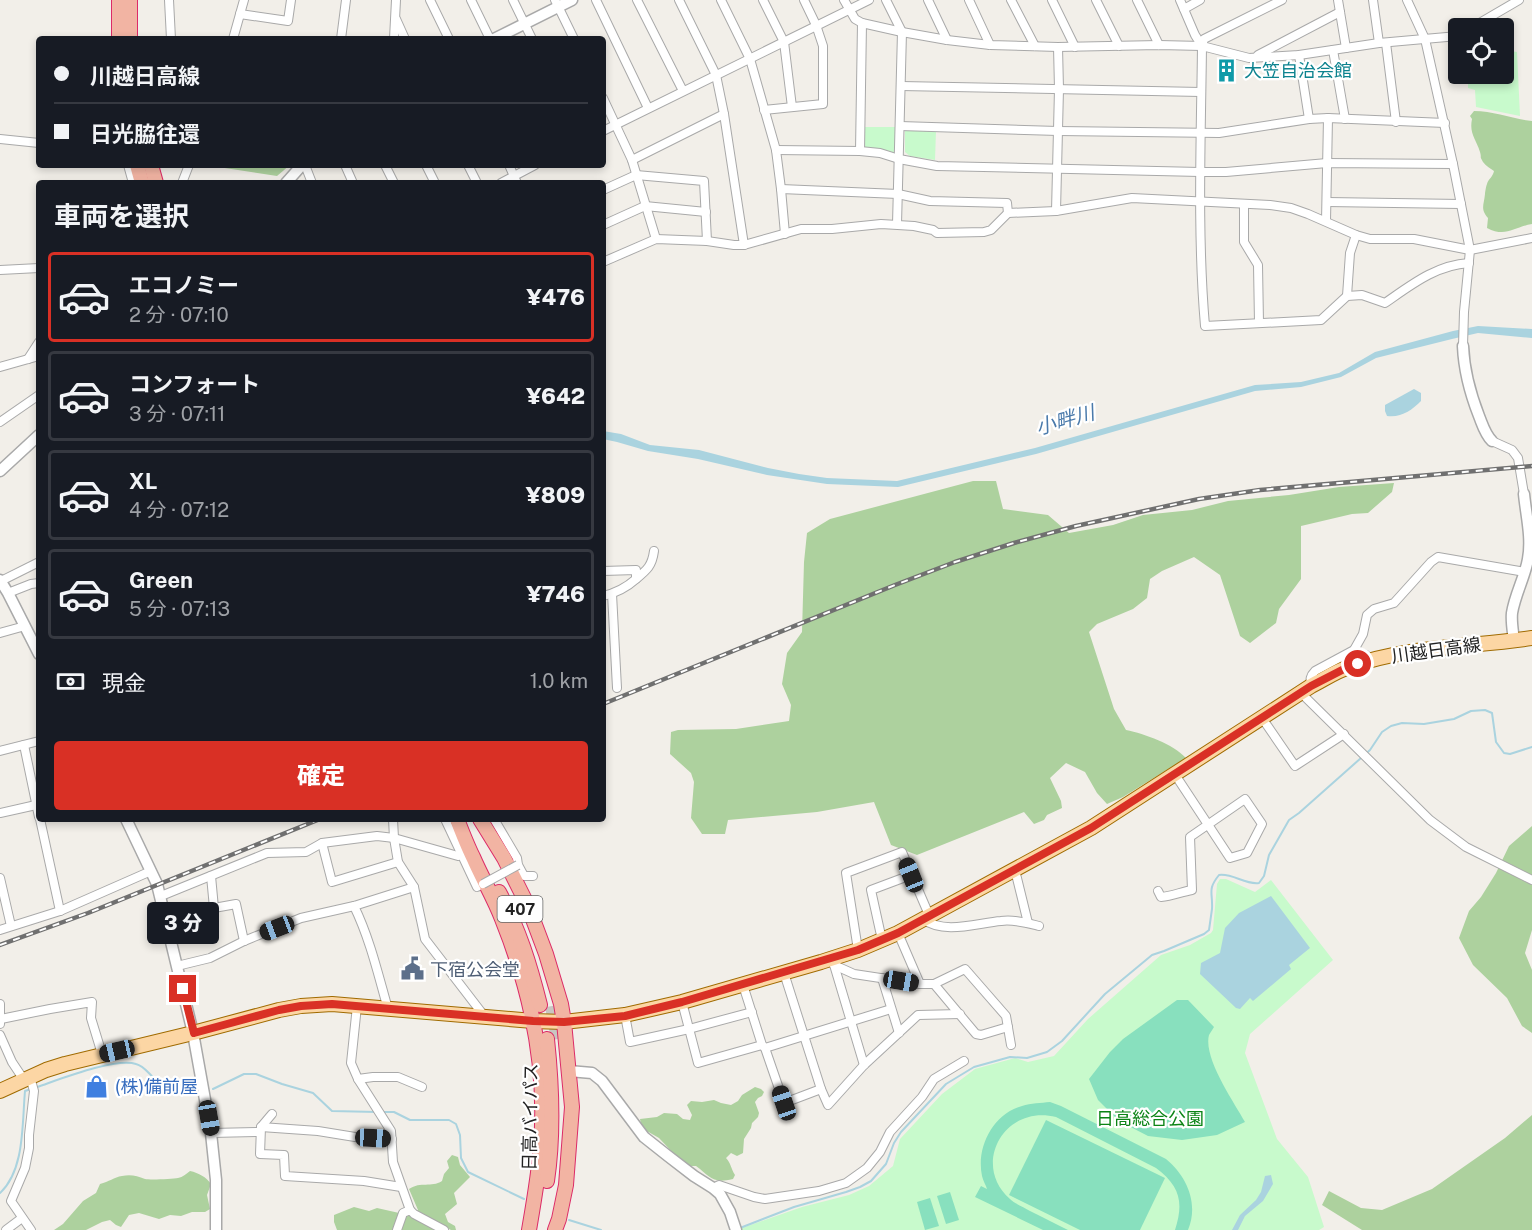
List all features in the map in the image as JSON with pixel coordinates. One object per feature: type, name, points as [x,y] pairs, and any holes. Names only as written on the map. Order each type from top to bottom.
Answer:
[{"type":"highway","points":[[119,0],[119,36]]},
{"type":"highway","points":[[129,0],[130,36]]},
{"type":"highway","name":"407","points":[[460,822],[472,855],[502,918],[518,962],[533,1021],[537,1040],[542,1111],[541,1141],[548,1209]]},
{"type":"highway","name":"407","points":[[461,822],[513,918],[546,1005],[540,961],[521,910],[476,822]]},
{"type":"highway","name":"407","points":[[482,822],[504,858],[528,906],[546,954],[561,1004],[570,1071],[572,1107],[568,1168],[548,1209],[529,1230]]},
{"type":"highway","name":"日高バイパス","points":[[548,1230],[548,1209],[561,1150],[563,1104],[552,1039]]},
{"type":"highway","name":"日高バイパス","points":[[537,1230],[548,1209]]},
{"type":"main road","name":"川越日高線","points":[[0,1091],[30,1083],[46,1070],[102,1054],[118,1054],[301,1006],[332,1004],[564,1022],[625,1016],[833,962],[898,933],[1091,828],[1306,690],[1346,668],[1370,660],[1412,652],[1532,638]]},
{"type":"street","points":[[169,0],[171,36]]},
{"type":"street","points":[[234,36],[244,0]]},
{"type":"street","points":[[240,14],[288,21],[291,0]]},
{"type":"street","points":[[341,36],[346,0]]},
{"type":"street","points":[[394,36],[396,0]]},
{"type":"street","points":[[430,0],[448,36]]},
{"type":"street","points":[[471,0],[490,36]]},
{"type":"street","points":[[513,0],[530,36]]},
{"type":"street","points":[[498,36],[524,24],[557,3],[572,0]]},
{"type":"street","points":[[596,0],[648,108]]},
{"type":"street","points":[[637,0],[683,91]]},
{"type":"street","points":[[679,0],[717,75],[744,245]]},
{"type":"street","points":[[721,0],[750,59],[776,150],[784,234]]},
{"type":"street","points":[[763,0],[784,42],[792,107]]},
{"type":"street","points":[[764,110],[823,104],[823,46],[804,0]]},
{"type":"street","points":[[844,0],[855,19],[862,23],[947,40],[990,45],[1202,46],[1248,58],[1299,55],[1382,43],[1448,37]]},
{"type":"street","points":[[606,129],[869,0]]},
{"type":"street","points":[[886,0],[902,32],[897,224]]},
{"type":"street","points":[[928,0],[947,40]]},
{"type":"street","points":[[969,0],[990,45]]},
{"type":"street","points":[[1011,0],[1035,46]]},
{"type":"street","points":[[1052,0],[1075,47]]},
{"type":"street","points":[[1096,0],[1119,46]]},
{"type":"street","points":[[1137,0],[1159,45]]},
{"type":"street","points":[[1200,0],[1182,4],[1202,46]]},
{"type":"street","points":[[1282,0],[1204,39],[1202,46],[1200,202],[1204,326],[1321,320],[1347,296],[1362,295],[1385,303],[1430,273],[1453,265],[1469,263]]},
{"type":"street","points":[[1338,0],[1346,48]]},
{"type":"street","points":[[1373,0],[1396,122]]},
{"type":"street","points":[[1407,0],[1425,39],[1445,123],[1470,250],[1464,314],[1464,369],[1470,393],[1486,435],[1492,441],[1512,450],[1518,458],[1530,542],[1528,561],[1513,610],[1512,627],[1515,641]]},
{"type":"street","points":[[1488,18],[1519,0]]},
{"type":"street","points":[[557,3],[573,36]]},
{"type":"street","points":[[1253,57],[1340,12]]},
{"type":"street","points":[[395,19],[404,36]]},
{"type":"street","points":[[860,151],[862,23]]},
{"type":"street","points":[[1056,211],[1058,47]]},
{"type":"street","points":[[1333,50],[1345,119]]},
{"type":"street","points":[[1299,55],[1309,119]]},
{"type":"street","points":[[901,86],[1201,92]]},
{"type":"street","points":[[606,104],[632,160],[656,239]]},
{"type":"street","points":[[632,160],[724,114]]},
{"type":"street","points":[[900,126],[1220,133],[1328,118],[1445,123]]},
{"type":"street","points":[[1326,221],[1328,118]]},
{"type":"street","points":[[0,139],[36,143]]},
{"type":"street","points":[[776,150],[860,151],[880,153],[938,166],[1200,172],[1226,172],[1327,163],[1453,164]]},
{"type":"street","points":[[289,180],[300,168]]},
{"type":"street","points":[[516,180],[531,168]]},
{"type":"street","points":[[606,189],[636,176],[704,180],[707,242]]},
{"type":"street","points":[[781,189],[898,194],[930,201],[1007,202],[1008,213]]},
{"type":"street","points":[[606,261],[656,239],[744,245],[801,229],[832,229],[881,224],[914,226],[937,233],[984,232],[991,230],[1008,213],[1056,211],[1132,198],[1291,208],[1370,239],[1414,240],[1470,250],[1532,238]]},
{"type":"street","points":[[1327,202],[1461,204]]},
{"type":"street","points":[[1244,204],[1244,242],[1258,265],[1259,323]]},
{"type":"street","points":[[606,224],[645,206],[706,212]]},
{"type":"street","points":[[1347,296],[1350,253],[1356,235]]},
{"type":"street","points":[[0,270],[36,268]]},
{"type":"street","points":[[27,359],[36,346]]},
{"type":"street","points":[[0,367],[36,357]]},
{"type":"street","points":[[0,422],[36,398]]},
{"type":"street","points":[[0,471],[36,439]]},
{"type":"street","points":[[616,688],[607,595],[628,586],[648,569],[654,551]]},
{"type":"street","points":[[1524,572],[1438,557],[1394,603],[1374,609],[1368,615],[1363,634],[1354,650],[1315,671],[1311,675],[1306,690],[1357,748],[1430,820],[1466,846],[1532,880]]},
{"type":"street","points":[[36,563],[0,580],[36,648]]},
{"type":"street","points":[[606,571],[636,570],[636,579]]},
{"type":"street","points":[[8,593],[36,583]]},
{"type":"street","points":[[0,633],[25,626]]},
{"type":"street","points":[[1354,650],[1366,655],[1370,660]]},
{"type":"street","points":[[1262,718],[1294,766],[1344,734]]},
{"type":"street","points":[[0,751],[36,742]]},
{"type":"street","points":[[0,813],[36,805],[24,745]]},
{"type":"street","points":[[1158,891],[1161,897],[1192,890],[1190,837],[1207,824],[1245,799],[1262,824],[1247,853],[1230,858],[1207,824],[1174,773]]},
{"type":"street","points":[[40,822],[60,911]]},
{"type":"street","points":[[127,822],[161,896],[194,1033],[212,1133],[216,1180],[216,1230]]},
{"type":"street","points":[[393,822],[398,862],[414,887],[425,939],[485,1017]]},
{"type":"street","points":[[446,822],[477,886],[518,865]]},
{"type":"street","points":[[496,822],[517,858],[524,876],[533,876]]},
{"type":"street","points":[[161,896],[267,853],[306,852],[322,843],[377,836],[394,838],[458,856]]},
{"type":"street","points":[[322,843],[332,882],[398,862]]},
{"type":"street","points":[[858,950],[846,873],[902,852],[929,924],[947,927],[966,926],[1003,920],[1039,926]]},
{"type":"street","points":[[1015,870],[1028,923]]},
{"type":"street","points":[[0,930],[60,911],[151,871]]},
{"type":"street","points":[[882,940],[871,890],[911,875]]},
{"type":"street","points":[[211,876],[214,908],[236,904],[244,941]]},
{"type":"street","points":[[0,878],[11,926]]},
{"type":"street","points":[[177,966],[210,958],[244,941],[301,918],[354,906],[414,887]]},
{"type":"street","points":[[354,906],[373,953],[388,1009]]},
{"type":"street","points":[[898,933],[920,984]]},
{"type":"street","points":[[833,962],[854,974],[920,984],[934,984],[965,969],[1006,1016],[1011,1045]]},
{"type":"street","points":[[833,962],[864,1065]]},
{"type":"street","points":[[784,973],[828,1106],[864,1065],[918,1015],[960,1014]]},
{"type":"street","points":[[882,978],[899,1033]]},
{"type":"street","points":[[934,984],[976,1034],[981,1035],[1008,1027]]},
{"type":"street","points":[[743,985],[784,1103],[821,1089]]},
{"type":"street","points":[[0,1004],[0,1022],[50,1009],[92,1002],[92,1018],[102,1054]]},
{"type":"street","points":[[682,1002],[698,1063],[804,1036],[891,1009]]},
{"type":"street","points":[[357,1006],[351,1063],[391,1135],[393,1162],[410,1210],[444,1230]]},
{"type":"street","points":[[625,1016],[630,1042],[752,1012]]},
{"type":"street","points":[[0,1035],[12,1062],[30,1083],[29,1148],[25,1168],[11,1201],[31,1230]]},
{"type":"street","points":[[713,1188],[719,1185],[765,1200],[819,1191],[846,1183],[867,1168],[880,1152],[890,1132],[922,1097],[934,1079],[964,1061]]},
{"type":"street","points":[[570,1071],[592,1073],[602,1081],[644,1137],[713,1188],[725,1201],[736,1228]]},
{"type":"street","points":[[358,1079],[398,1077],[423,1088]]},
{"type":"street","points":[[272,1114],[261,1129],[260,1154],[285,1155],[285,1176],[364,1181],[401,1187]]},
{"type":"street","points":[[212,1133],[261,1129],[318,1131],[355,1137],[391,1135]]},
{"type":"street","points":[[397,1230],[404,1213],[410,1210]]},
{"type":"street","points":[[6,1230],[22,1218]]},
{"type":"green space","points":[[1514,52],[1517,52],[1520,116],[1476,107],[1475,90],[1468,88],[1468,84],[1514,84]]},
{"type":"green space","points":[[1474,111],[1532,121],[1532,224],[1505,232],[1487,228],[1488,218],[1483,204],[1488,181],[1494,171],[1483,162],[1472,133],[1470,116]]},
{"type":"green space","points":[[863,127],[895,127],[895,155],[863,149]]},
{"type":"green space","points":[[905,131],[936,131],[935,160],[910,156],[905,152]]},
{"type":"green space","points":[[225,168],[286,168],[277,176]]},
{"type":"green space","points":[[973,481],[996,481],[1003,509],[1048,515],[1069,533],[1113,525],[1143,515],[1192,510],[1228,501],[1339,487],[1394,483],[1392,492],[1368,513],[1352,514],[1301,526],[1301,579],[1279,609],[1276,623],[1250,643],[1240,636],[1220,575],[1194,557],[1150,579],[1147,598],[1133,609],[1097,624],[1089,632],[1114,709],[1126,730],[1158,740],[1174,748],[1186,758],[1123,797],[1107,804],[1097,793],[1085,772],[1066,763],[1050,778],[1062,808],[1047,815],[1044,820],[1034,824],[1024,812],[917,855],[891,845],[874,802],[817,812],[728,820],[725,834],[702,834],[691,818],[694,782],[691,773],[670,754],[671,732],[736,729],[789,721],[791,705],[782,684],[787,653],[802,632],[807,533],[830,519]]},
{"type":"green space","points":[[1532,826],[1532,930],[1525,953],[1532,970],[1532,1033],[1522,1026],[1507,998],[1473,965],[1459,938],[1469,911],[1496,873],[1509,846]]},
{"type":"green space","name":"日高総合公園","points":[[1220,879],[1226,879],[1255,892],[1271,880],[1333,960],[1250,1034],[1245,1053],[1277,1139],[1308,1177],[1324,1227],[1319,1230],[742,1230],[742,1228],[802,1207],[849,1195],[869,1186],[893,1166],[900,1139],[942,1094],[975,1069],[1015,1058],[1028,1062],[1054,1056],[1088,1019],[1161,955],[1190,945],[1211,933],[1217,884]]},
{"type":"green space","points":[[1177,1000],[1188,1000],[1214,1027],[1209,1035],[1208,1045],[1211,1055],[1221,1080],[1245,1122],[1217,1135],[1182,1140],[1148,1136],[1119,1121],[1098,1100],[1089,1079],[1123,1039]]},
{"type":"green space","points":[[755,1087],[764,1092],[755,1102],[758,1117],[752,1123],[744,1139],[743,1153],[737,1156],[731,1153],[726,1158],[735,1175],[733,1179],[716,1180],[696,1166],[689,1166],[659,1138],[645,1130],[641,1124],[640,1119],[657,1117],[664,1113],[677,1114],[683,1119],[690,1120],[692,1115],[687,1105],[691,1101],[714,1100],[731,1105]]},
{"type":"green space","points":[[1050,1102],[1166,1159],[1180,1174],[1189,1191],[1192,1210],[1188,1230],[1175,1230],[1179,1211],[1178,1195],[1170,1181],[1156,1168],[1056,1117],[1037,1115],[1021,1120],[1008,1128],[999,1140],[994,1155],[993,1170],[999,1185],[1012,1201],[1068,1230],[1043,1230],[975,1197],[981,1186],[987,1189],[982,1176],[982,1154],[984,1143],[995,1124],[1012,1110],[1022,1106]]},
{"type":"green space","points":[[1532,1115],[1532,1230],[1362,1230],[1322,1205],[1329,1191],[1361,1208],[1382,1210],[1432,1189],[1505,1138]]},
{"type":"green space","points":[[1046,1120],[1165,1178],[1140,1230],[1080,1230],[1009,1195]]},
{"type":"green space","points":[[452,1155],[458,1157],[460,1165],[470,1177],[454,1193],[457,1204],[445,1214],[448,1222],[455,1226],[456,1230],[443,1226],[435,1230],[337,1230],[334,1215],[354,1207],[369,1211],[377,1208],[408,1215],[418,1210],[409,1189],[442,1181],[449,1168],[447,1161]]},
{"type":"green space","points":[[190,1171],[207,1179],[211,1184],[207,1195],[210,1209],[205,1212],[192,1212],[181,1216],[170,1215],[159,1219],[139,1213],[129,1215],[121,1227],[110,1220],[86,1230],[54,1230],[63,1224],[83,1201],[96,1193],[100,1184],[116,1177],[125,1175],[148,1179],[178,1178]]},
{"type":"green space","points":[[950,1192],[959,1220],[946,1224],[937,1196]]},
{"type":"green space","points":[[930,1198],[939,1226],[925,1230],[917,1202]]},
{"type":"water","points":[[1478,326],[1532,329],[1532,338],[1478,333],[1452,339],[1376,358],[1341,377],[1301,387],[1255,391],[1036,454],[898,487],[827,484],[767,475],[698,459],[648,451],[606,440],[606,432],[621,434],[650,445],[699,450],[799,474],[827,478],[897,481],[1035,448],[1255,385],[1301,382],[1339,373],[1375,352]]},
{"type":"water","points":[[1414,389],[1421,393],[1421,401],[1406,413],[1387,416],[1385,405]]},
{"type":"water","points":[[1271,896],[1310,948],[1289,965],[1291,969],[1253,1001],[1250,998],[1240,1009],[1236,1008],[1200,974],[1201,963],[1220,953],[1225,928],[1239,913]]},
{"type":"water","points":[[1271,1175],[1273,1184],[1263,1201],[1245,1216],[1238,1230],[1232,1230],[1240,1215],[1261,1192],[1265,1176]]},
{"type":"waterway","points":[[740,1228],[794,1207],[860,1187],[871,1181],[886,1164],[901,1132],[946,1084],[974,1067],[1010,1057],[1027,1058],[1047,1052],[1062,1041],[1105,994],[1152,955],[1204,934],[1209,930],[1212,888],[1219,875],[1259,883],[1264,876],[1269,855],[1289,820],[1370,750],[1382,732],[1391,726],[1454,719],[1471,711],[1485,710],[1492,713],[1496,742],[1504,753],[1510,754],[1532,747]]},
{"type":"waterway","points":[[37,1087],[101,1066],[127,1063],[141,1066],[167,1087],[192,1093]]},
{"type":"waterway","points":[[213,1089],[244,1074],[256,1074],[313,1093],[332,1111],[377,1112]]},
{"type":"waterway","points":[[0,1193],[14,1172],[18,1159],[25,1091],[31,1089]]},
{"type":"waterway","points":[[383,1112],[394,1112],[410,1120],[449,1120],[456,1124],[460,1135],[461,1158],[468,1172],[524,1199]]},
{"type":"waterway","points":[[569,1220],[601,1230]]},
{"type":"tunnel","points":[[552,1006],[558,1039]]},
{"type":"railway","points":[[606,703],[955,562],[1076,526],[1199,499],[1260,490],[1532,466]]},
{"type":"railway","points":[[0,945],[88,913],[313,822]]},
{"type":"place","name":"大笠自治会館","points":[[1226,70]]},
{"type":"place","name":"下宿公会堂","points":[[412,969]]},
{"type":"place","name":"(株)備前屋","points":[[97,1086]]},
{"type":"route","points":[[183,989],[194,1033],[279,1010],[332,1004],[564,1022],[625,1016],[682,1002],[821,962],[858,950],[898,933],[1091,828],[1311,686],[1358,664]]},
{"type":"water label","name":"小畔川","points":[[1065,420]]}]
